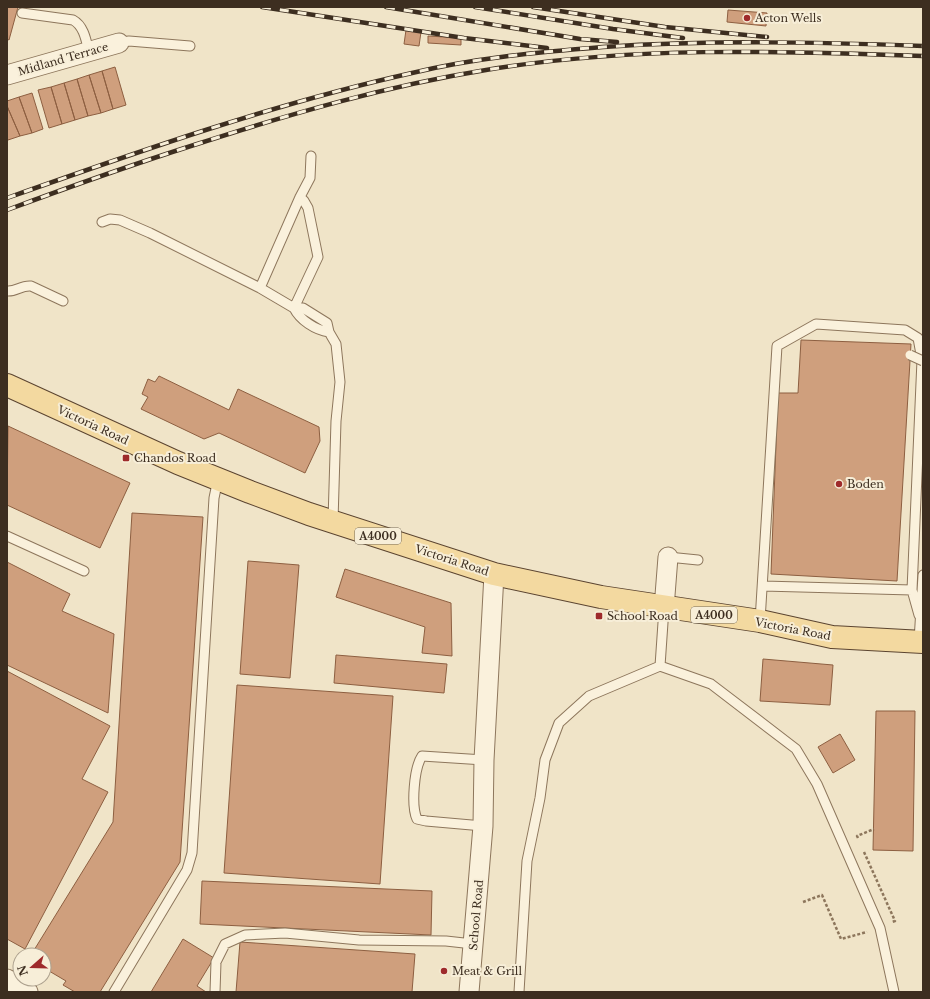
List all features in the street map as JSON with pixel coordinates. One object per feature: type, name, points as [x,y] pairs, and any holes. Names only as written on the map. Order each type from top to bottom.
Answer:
[{"type":"main road","name":"Victoria Road","points":[[7,385],[178,463],[302,512],[494,574],[595,596],[664,608],[760,621],[832,637],[921,641]]},
{"type":"street","name":"Midland Terrace","points":[[7,75],[120,43]]},
{"type":"street","points":[[664,608],[668,557]]},
{"type":"street","name":"School Road","points":[[469,992],[482,826],[494,574]]},
{"type":"street","points":[[7,979],[28,992]]},
{"type":"lane","points":[[22,13],[73,20],[79,23],[83,30],[89,52]]},
{"type":"lane","points":[[120,43],[129,41],[190,46]]},
{"type":"lane","points":[[260,288],[300,197],[310,178],[311,156]]},
{"type":"lane","points":[[294,308],[318,257],[308,208],[300,197]]},
{"type":"lane","points":[[102,222],[110,219],[120,220],[150,233],[260,288],[294,308],[298,316],[322,331],[329,332],[336,344],[340,382],[336,421],[333,521]]},
{"type":"lane","points":[[7,291],[13,291],[26,285],[63,301]]},
{"type":"lane","points":[[760,621],[777,346],[816,324],[905,330],[918,338],[923,360],[912,590],[919,615],[921,641]]},
{"type":"lane","points":[[910,355],[923,360]]},
{"type":"lane","points":[[114,992],[187,870],[192,853],[214,498],[218,479]]},
{"type":"lane","points":[[7,536],[84,571]]},
{"type":"lane","points":[[668,557],[698,560]]},
{"type":"lane","points":[[919,615],[922,605],[923,575]]},
{"type":"lane","points":[[763,586],[912,590]]},
{"type":"lane","points":[[660,666],[664,608]]},
{"type":"lane","points":[[519,992],[527,862],[540,798],[545,760],[559,723],[589,696],[660,666],[711,684],[796,749],[817,784],[880,928],[894,992]]},
{"type":"lane","points":[[482,826],[417,819],[414,806],[418,763],[422,756],[484,760]]},
{"type":"lane","points":[[215,992],[216,962],[225,944],[245,935],[286,933],[359,940],[446,941],[473,944]]},
{"type":"building","points":[[7,7],[18,7],[9,40],[7,39]]},
{"type":"building","name":"Acton Wells","points":[[728,10],[767,13],[766,26],[727,22]]},
{"type":"building","points":[[406,30],[421,32],[419,46],[404,44]]},
{"type":"building","points":[[428,36],[461,38],[461,45],[428,43]]},
{"type":"building","points":[[115,67],[126,105],[113,109],[102,71]]},
{"type":"building","points":[[102,71],[113,109],[101,113],[89,75]]},
{"type":"building","points":[[89,75],[101,113],[88,116],[77,79]]},
{"type":"building","points":[[77,79],[88,116],[75,120],[64,83]]},
{"type":"building","points":[[64,83],[75,120],[62,124],[51,87]]},
{"type":"building","points":[[51,87],[62,124],[49,128],[38,90]]},
{"type":"building","points":[[32,93],[43,129],[32,133],[19,97]]},
{"type":"building","points":[[19,97],[32,133],[20,136],[7,106],[7,101]]},
{"type":"building","points":[[7,106],[20,136],[8,140],[7,138]]},
{"type":"building","name":"Boden","points":[[801,340],[911,344],[897,581],[771,574],[778,393],[798,393]]},
{"type":"building","points":[[159,376],[229,410],[238,389],[319,427],[320,441],[305,473],[219,433],[204,439],[141,409],[148,397],[142,394],[148,379],[155,382]]},
{"type":"building","points":[[8,426],[130,483],[100,548],[7,505]]},
{"type":"building","points":[[132,513],[203,517],[180,862],[100,992],[75,992],[63,985],[66,981],[52,973],[52,947],[36,947],[113,822]]},
{"type":"building","points":[[248,561],[299,565],[290,678],[240,674]]},
{"type":"building","points":[[7,562],[70,594],[62,611],[114,634],[108,713],[7,665]]},
{"type":"building","points":[[345,569],[451,603],[452,656],[422,653],[425,627],[336,597]]},
{"type":"building","points":[[336,655],[447,664],[444,693],[334,683]]},
{"type":"building","points":[[763,659],[833,665],[830,705],[760,701]]},
{"type":"building","points":[[7,671],[110,726],[82,779],[108,792],[26,947],[21,947],[7,939]]},
{"type":"building","points":[[237,685],[393,696],[380,884],[224,873]]},
{"type":"building","points":[[876,711],[915,711],[913,851],[873,850]]},
{"type":"building","points":[[840,734],[855,760],[833,773],[818,747]]},
{"type":"building","points":[[202,881],[432,891],[431,935],[200,924]]},
{"type":"building","points":[[183,939],[214,958],[197,986],[206,992],[151,992]]},
{"type":"building","points":[[240,942],[415,954],[412,992],[236,992]]},
{"type":"railway","points":[[262,7],[464,38],[547,48]]},
{"type":"railway","points":[[386,7],[580,39],[617,42]]},
{"type":"railway","points":[[475,7],[613,29],[683,38]]},
{"type":"railway","points":[[533,7],[665,27],[767,37]]},
{"type":"railway","points":[[7,198],[157,146],[258,114],[360,85],[459,63],[531,53],[603,47],[683,43],[763,42],[923,46]]},
{"type":"railway","points":[[7,210],[147,160],[302,112],[412,84],[486,70],[540,62],[594,57],[704,52],[923,56]]},
{"type":"place","name":"Acton Wells","points":[[747,18]]},
{"type":"place","name":"Chandos Road","points":[[126,458]]},
{"type":"place","name":"Boden","points":[[839,484]]},
{"type":"place","name":"School Road","points":[[599,616]]},
{"type":"place","name":"Meat & Grill","points":[[444,971]]}]
